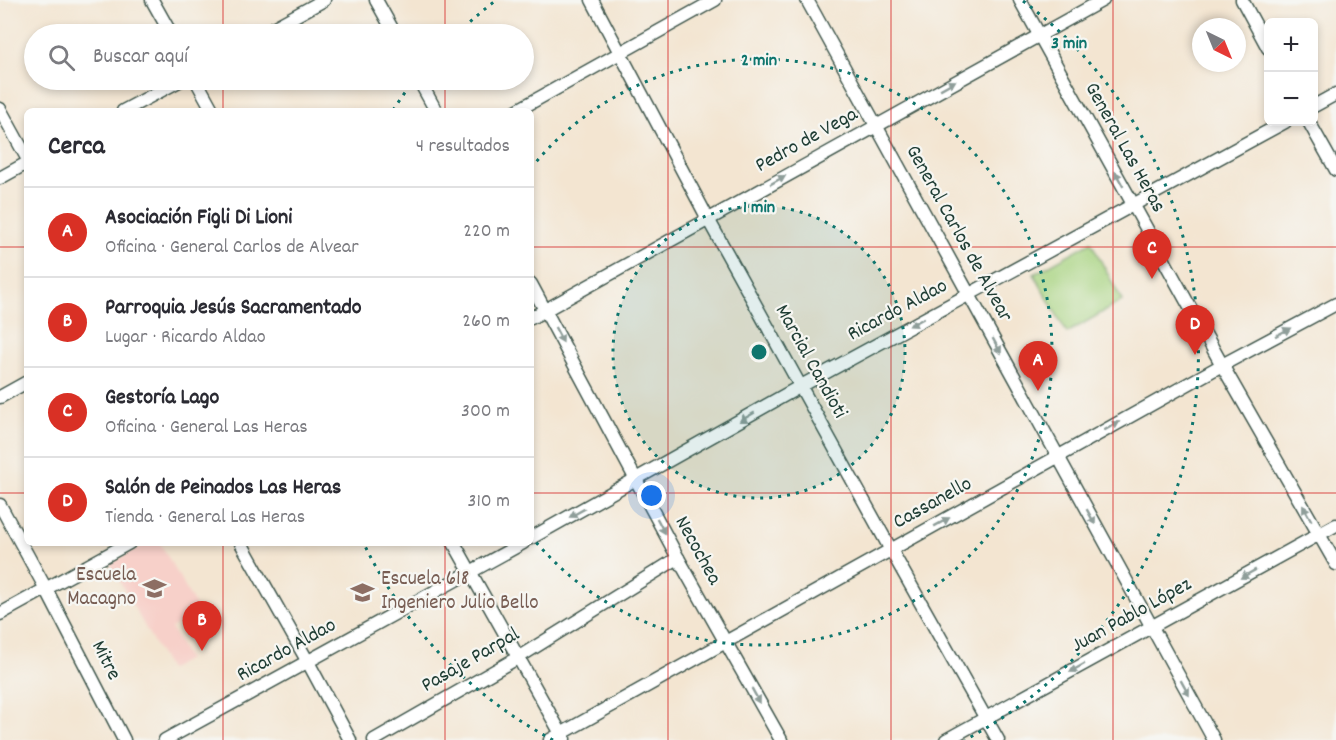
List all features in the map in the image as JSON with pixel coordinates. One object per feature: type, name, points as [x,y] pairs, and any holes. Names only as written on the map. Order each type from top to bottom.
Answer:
[{"type":"street","points":[[152,0],[165,24]]},
{"type":"street","points":[[280,24],[324,0]]},
{"type":"street","points":[[376,0],[389,24]]},
{"type":"street","name":"Marcial Candioti","points":[[592,0],[708,219],[998,740]]},
{"type":"street","points":[[521,108],[715,0]]},
{"type":"street","name":"General Carlos de Alvear","points":[[807,0],[1214,740]]},
{"type":"street","name":"General Las Heras","points":[[1020,0],[1222,365],[1336,564]]},
{"type":"street","name":"Pedro de Vega","points":[[534,316],[1103,0]]},
{"type":"street","points":[[1242,0],[1264,39]]},
{"type":"street","points":[[129,108],[162,90]]},
{"type":"street","points":[[201,90],[211,108]]},
{"type":"street","points":[[424,90],[434,108]]},
{"type":"street","points":[[1318,104],[1336,94]]},
{"type":"street","points":[[0,109],[24,153]]},
{"type":"street","name":"Ricardo Aldao","points":[[534,536],[1132,203],[1277,126]]},
{"type":"street","points":[[1311,126],[1336,170]]},
{"type":"street","points":[[0,178],[24,165]]},
{"type":"street","name":"Necochea","points":[[534,290],[678,558],[781,740]]},
{"type":"street","name":"Cassanello","points":[[559,738],[1058,456],[1336,304]]},
{"type":"street","points":[[0,397],[24,384]]},
{"type":"street","name":"Mitre","points":[[0,505],[124,740]]},
{"type":"street","name":"Juan Pablo López","points":[[946,740],[1336,525]]},
{"type":"street","points":[[0,614],[124,546]]},
{"type":"street","points":[[243,546],[350,740]]},
{"type":"street","points":[[456,546],[519,657],[559,738]]},
{"type":"street","name":"Ricardo Aldao","points":[[165,740],[518,546]]},
{"type":"street","name":"Pasaje Parpal","points":[[374,740],[519,657],[678,558]]},
{"type":"shaded area","name":"Escuela Macagno","points":[[142,546],[162,546],[199,612],[171,628],[188,659],[169,670],[110,564]]},
{"type":"green space","points":[[1091,242],[1122,301],[1067,333],[1034,274]]},
{"type":"place","name":"Gestoría Lago","points":[[1152,279]]},
{"type":"place","name":"Salón de Peinados Las Heras","points":[[1195,355]]},
{"type":"place","name":"Asociación Figli Di Lioni","points":[[1038,391]]},
{"type":"place","name":"Escuela Macagno","points":[[154,588]]},
{"type":"place","name":"Escuela 618 Ingeniero Julio Bello","points":[[363,592]]},
{"type":"place","name":"Parroquia Jesús Sacramentado","points":[[202,651]]}]
